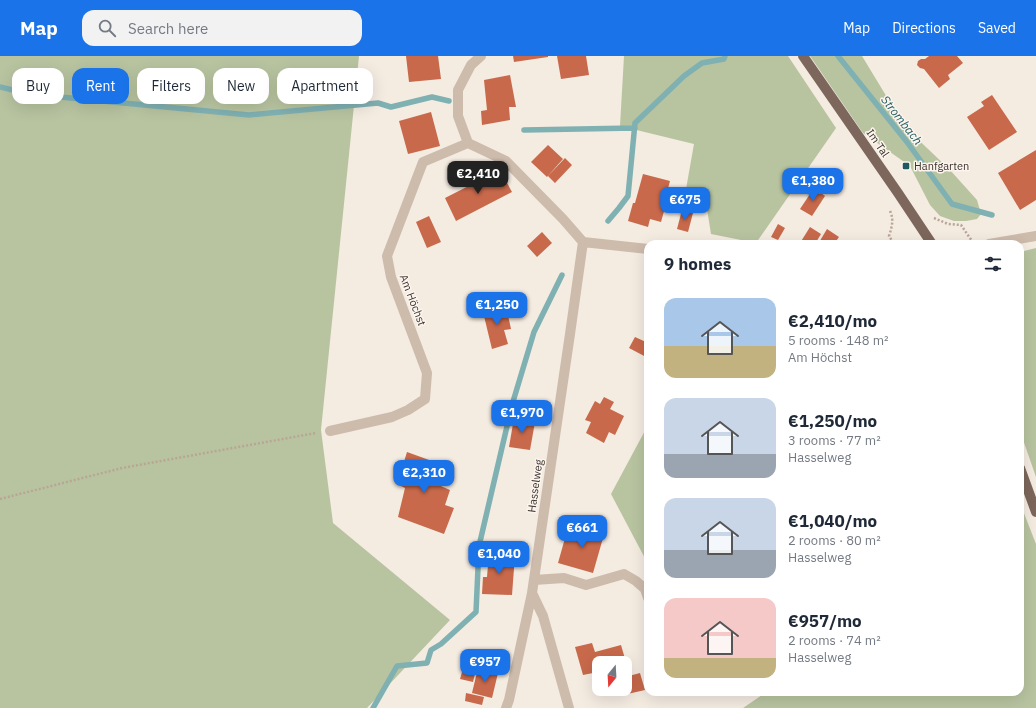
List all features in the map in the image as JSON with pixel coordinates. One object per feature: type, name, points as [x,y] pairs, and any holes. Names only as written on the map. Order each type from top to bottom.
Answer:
[{"type":"main road","name":"Im Tal","points":[[803,56],[929,240]]},
{"type":"main road","points":[[1024,479],[1036,512]]},
{"type":"street","points":[[481,56],[471,65],[458,90],[458,116],[468,143],[506,161],[583,242],[644,249]]},
{"type":"street","name":"Am Höchst","points":[[330,431],[392,417],[408,410],[424,399],[427,373],[391,277],[387,256],[423,162],[468,143]]},
{"type":"street","points":[[1012,240],[1036,236]]},
{"type":"street","name":"Hasselweg","points":[[506,708],[532,593],[583,242]]},
{"type":"street","points":[[534,580],[564,578],[586,585],[624,574],[644,587]]},
{"type":"street","points":[[532,593],[543,616],[569,708]]},
{"type":"path","points":[[0,499],[122,468],[330,431]]},
{"type":"green space","points":[[0,56],[359,56],[358,68],[277,68],[277,104],[354,104],[321,430],[333,523],[450,620],[367,708],[0,708]]},
{"type":"green space","points":[[624,56],[788,56],[836,128],[758,240],[741,240],[711,234],[707,209],[683,206],[694,144],[620,126]]},
{"type":"green space","points":[[810,56],[862,56],[905,127],[950,170],[977,200],[981,214],[977,219],[954,221],[940,216],[930,205],[910,166],[863,133]]},
{"type":"green space","points":[[1036,248],[1036,477],[1024,442],[1024,251]]},
{"type":"green space","points":[[644,432],[644,556],[611,494]]},
{"type":"green space","points":[[1024,513],[1036,544],[1036,708],[743,708],[761,696],[1024,696]]},
{"type":"building","points":[[406,56],[438,56],[441,79],[409,82]]},
{"type":"building","points":[[513,56],[548,56],[548,57],[514,62]]},
{"type":"building","points":[[557,56],[586,56],[589,75],[561,79]]},
{"type":"building","points":[[929,56],[957,56],[963,63],[948,75],[950,79],[939,88],[924,69],[917,65],[918,61]]},
{"type":"building","points":[[510,75],[516,107],[509,107],[510,120],[482,125],[481,111],[487,110],[484,80]]},
{"type":"building","points":[[992,95],[1017,132],[989,150],[967,117],[984,106],[981,102]]},
{"type":"building","points":[[431,112],[440,146],[408,154],[399,121]]},
{"type":"building","points":[[548,145],[563,159],[547,177],[531,162]]},
{"type":"building","points":[[1036,150],[1036,200],[1020,210],[998,173]]},
{"type":"building","points":[[565,158],[572,165],[555,183],[548,176]]},
{"type":"building","points":[[500,170],[512,192],[456,221],[445,198]]},
{"type":"building","points":[[643,174],[670,181],[661,222],[650,219],[648,227],[628,221]]},
{"type":"building","points":[[814,188],[825,196],[812,216],[800,209]]},
{"type":"building","points":[[682,210],[693,213],[688,232],[677,229]]},
{"type":"building","points":[[429,216],[441,242],[427,248],[416,222]]},
{"type":"building","points":[[778,224],[785,228],[778,240],[771,237]]},
{"type":"building","points":[[810,227],[821,234],[817,240],[802,240]]},
{"type":"building","points":[[827,229],[839,237],[837,240],[820,240]]},
{"type":"building","points":[[542,232],[552,243],[537,257],[527,246]]},
{"type":"building","points":[[506,306],[511,329],[504,330],[508,344],[492,349],[483,312]]},
{"type":"building","points":[[635,337],[644,341],[644,356],[629,348]]},
{"type":"building","points":[[604,397],[614,402],[610,409],[624,416],[615,435],[609,432],[604,443],[586,433],[591,422],[585,420],[595,401],[600,404]]},
{"type":"building","points":[[514,418],[535,422],[530,450],[509,447]]},
{"type":"building","points":[[407,452],[443,465],[436,484],[450,490],[445,505],[454,508],[444,534],[398,517],[405,488],[397,484]]},
{"type":"building","points":[[587,526],[605,531],[593,573],[558,563],[567,531],[584,536]]},
{"type":"building","points":[[489,553],[515,555],[512,595],[482,594],[483,577],[487,577]]},
{"type":"building","points":[[592,643],[595,652],[621,645],[624,656],[592,656],[592,673],[583,675],[575,647]]},
{"type":"building","points":[[466,658],[478,661],[473,682],[460,679]]},
{"type":"building","points":[[478,668],[498,673],[492,698],[472,693]]},
{"type":"building","points":[[640,673],[644,690],[632,693],[632,675]]},
{"type":"building","points":[[466,693],[484,697],[482,705],[465,701]]},
{"type":"waterway","points":[[608,221],[628,196],[635,123],[684,76],[702,63],[724,59],[725,56]]},
{"type":"waterway","name":"Strombach","points":[[838,56],[907,142],[952,204],[992,215]]},
{"type":"waterway","points":[[0,87],[29,94],[249,115],[378,103],[391,107],[432,97],[449,101]]},
{"type":"waterway","points":[[524,130],[635,128]]},
{"type":"waterway","points":[[373,708],[397,666],[427,663],[431,650],[441,644],[476,612],[479,546],[512,405],[534,332],[562,275]]},
{"type":"place","name":"Hanfgarten","points":[[906,166]]}]
